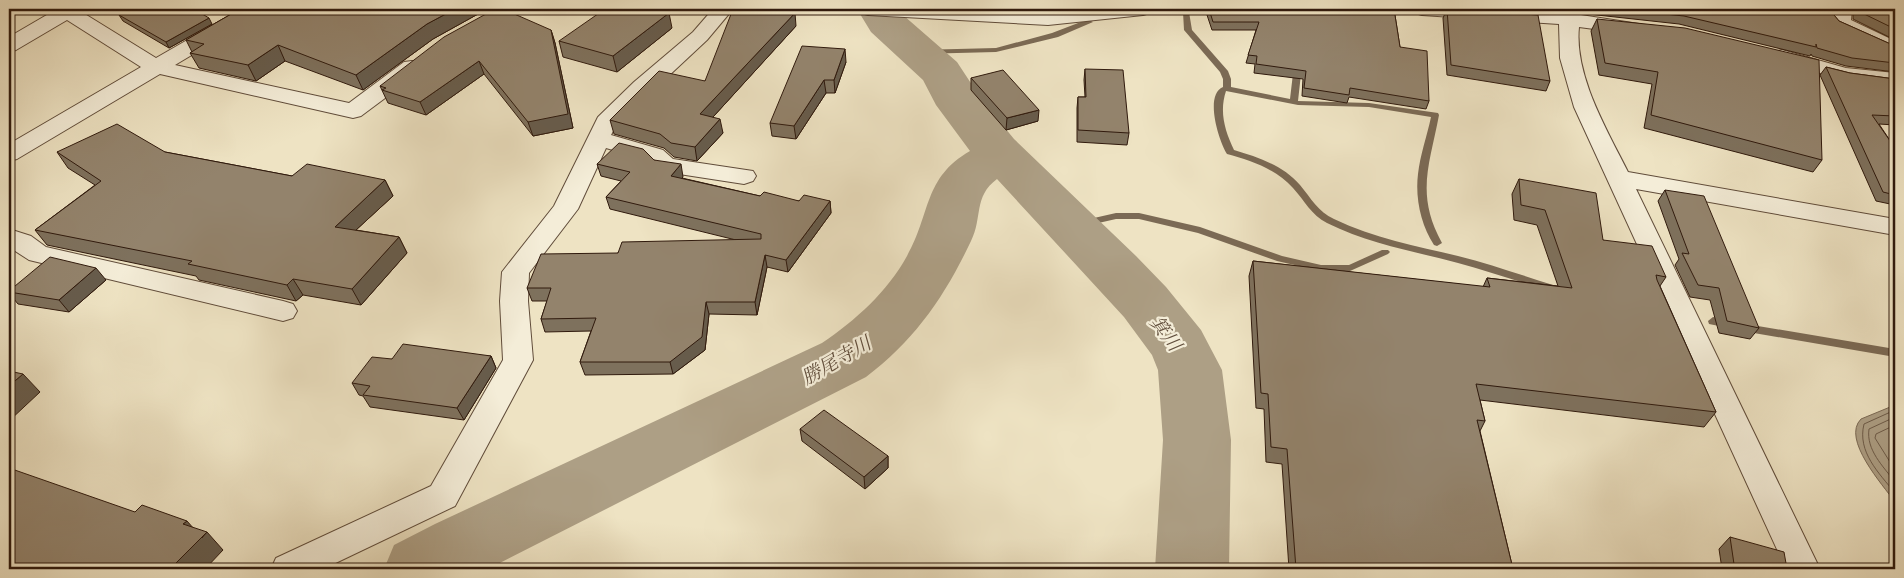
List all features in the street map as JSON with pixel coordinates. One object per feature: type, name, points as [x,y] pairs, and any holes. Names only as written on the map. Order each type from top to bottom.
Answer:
[{"type":"street","points":[[9,154],[255,9]]},
{"type":"street","points":[[288,569],[443,496],[518,360],[514,302],[516,272],[565,209],[606,122],[700,36],[723,9]]},
{"type":"street","points":[[868,9],[1048,19],[1143,9]]},
{"type":"street","points":[[1422,9],[1570,14],[1649,29]]},
{"type":"street","points":[[1842,9],[1842,23],[1895,49]]},
{"type":"street","points":[[9,46],[68,10],[156,67],[353,111],[426,56]]},
{"type":"street","points":[[1570,14],[1567,30],[1574,78],[1585,107],[1803,569]]},
{"type":"street","points":[[1764,52],[1844,74],[1895,79]]},
{"type":"street","points":[[598,139],[654,154],[666,165],[744,176]]},
{"type":"street","points":[[1619,178],[1895,227]]},
{"type":"street","points":[[9,238],[22,242],[38,254],[284,311]]},
{"type":"water","points":[[1895,405],[1895,502],[1866,462],[1856,438],[1856,428],[1861,419]]},
{"type":"building","points":[[135,9],[194,9],[209,18],[166,42],[119,15]]},
{"type":"building","points":[[240,9],[455,9],[427,24],[356,75],[278,45],[248,65],[190,53],[204,44],[186,40]]},
{"type":"building","points":[[495,9],[503,9],[551,30],[568,114],[528,122],[479,61],[420,102],[382,90],[386,88],[380,86],[444,37]]},
{"type":"building","points":[[605,9],[653,9],[669,13],[613,56],[559,41]]},
{"type":"building","points":[[733,9],[795,13],[700,114],[720,119],[695,147],[671,143],[660,134],[610,120],[659,71],[705,81]]},
{"type":"building","points":[[1209,9],[1394,9],[1400,47],[1427,51],[1429,101],[1350,88],[1349,95],[1304,88],[1306,71],[1256,64],[1257,56],[1248,55],[1259,22],[1213,22]]},
{"type":"building","points":[[1447,9],[1538,15],[1550,81],[1451,65]]},
{"type":"building","points":[[1616,9],[1835,9],[1834,15],[1839,21],[1895,46],[1895,63],[1852,58],[1817,48],[1816,44],[1816,47],[1684,16]]},
{"type":"building","points":[[1858,9],[1895,9],[1895,29],[1858,11]]},
{"type":"building","points":[[1597,19],[1685,28],[1819,60],[1822,160],[1651,115],[1658,72],[1605,63]]},
{"type":"building","points":[[802,46],[845,49],[834,80],[824,80],[794,126],[770,123]]},
{"type":"building","points":[[1826,67],[1850,73],[1895,79],[1895,116],[1872,115],[1895,148],[1895,195],[1883,192]]},
{"type":"building","points":[[1085,69],[1123,70],[1129,133],[1078,130],[1078,97],[1086,97]]},
{"type":"building","points":[[1003,70],[1039,110],[1007,118],[971,78]]},
{"type":"building","points":[[117,124],[165,152],[292,176],[307,164],[385,180],[335,227],[399,237],[352,289],[293,279],[287,285],[188,264],[192,261],[35,230],[101,181],[57,152]]},
{"type":"building","points":[[619,143],[643,149],[654,160],[681,164],[671,176],[760,196],[764,192],[799,201],[804,195],[830,201],[786,260],[765,255],[755,302],[706,302],[702,337],[670,362],[580,362],[596,318],[541,319],[551,288],[527,288],[541,254],[618,253],[622,242],[761,239],[761,234],[606,197],[630,172],[597,164]]},
{"type":"building","points":[[1519,179],[1596,193],[1603,240],[1652,246],[1666,277],[1656,275],[1657,280],[1716,412],[1476,384],[1485,421],[1477,420],[1513,569],[1296,569],[1287,449],[1271,447],[1268,394],[1261,393],[1253,261],[1490,287],[1487,278],[1572,288],[1545,210],[1521,205]]},
{"type":"building","points":[[1665,190],[1704,196],[1759,328],[1727,321],[1719,288],[1698,285],[1682,253],[1689,254]]},
{"type":"building","points":[[50,257],[96,268],[59,300],[9,292],[9,291]]},
{"type":"building","points":[[403,344],[491,356],[457,408],[363,395],[370,386],[352,383],[372,357],[392,359]]},
{"type":"building","points":[[9,371],[23,374],[9,386]]},
{"type":"building","points":[[824,410],[888,456],[864,477],[800,429]]},
{"type":"building","points":[[9,468],[135,512],[142,505],[187,521],[183,524],[207,532],[170,569],[9,569]]},
{"type":"building","points":[[1730,537],[1784,552],[1787,569],[1753,569],[1734,564]]},
{"type":"waterway","name":"箕川","points":[[878,9],[886,23],[941,72],[960,105],[996,150],[1116,270],[1145,302],[1179,346],[1190,370],[1197,440],[1192,569]]},
{"type":"waterway","points":[[1186,14],[1188,30],[1224,71],[1227,79],[1227,89],[1298,103],[1369,105],[1435,115],[1422,173],[1422,194],[1429,226],[1437,243]]},
{"type":"waterway","points":[[918,52],[996,50],[1055,35],[1089,22]]},
{"type":"waterway","points":[[1294,101],[1298,65]]},
{"type":"waterway","points":[[1223,89],[1220,97],[1219,121],[1230,152],[1234,153]]},
{"type":"waterway","points":[[1239,154],[1261,162],[1281,173],[1296,186],[1312,208],[1328,220],[1359,234],[1411,248]]},
{"type":"waterway","name":"勝尾寺川","points":[[421,569],[461,547],[844,360],[891,321],[915,291],[945,238],[955,198],[962,183],[973,172],[1001,155]]},
{"type":"waterway","points":[[1072,226],[1116,216],[1139,216],[1200,230],[1280,259],[1321,268],[1350,268],[1385,252]]},
{"type":"waterway","points":[[1410,249],[1459,260],[1549,287]]},
{"type":"waterway","points":[[1713,321],[1729,324]]},
{"type":"waterway","points":[[1746,328],[1895,353]]}]
